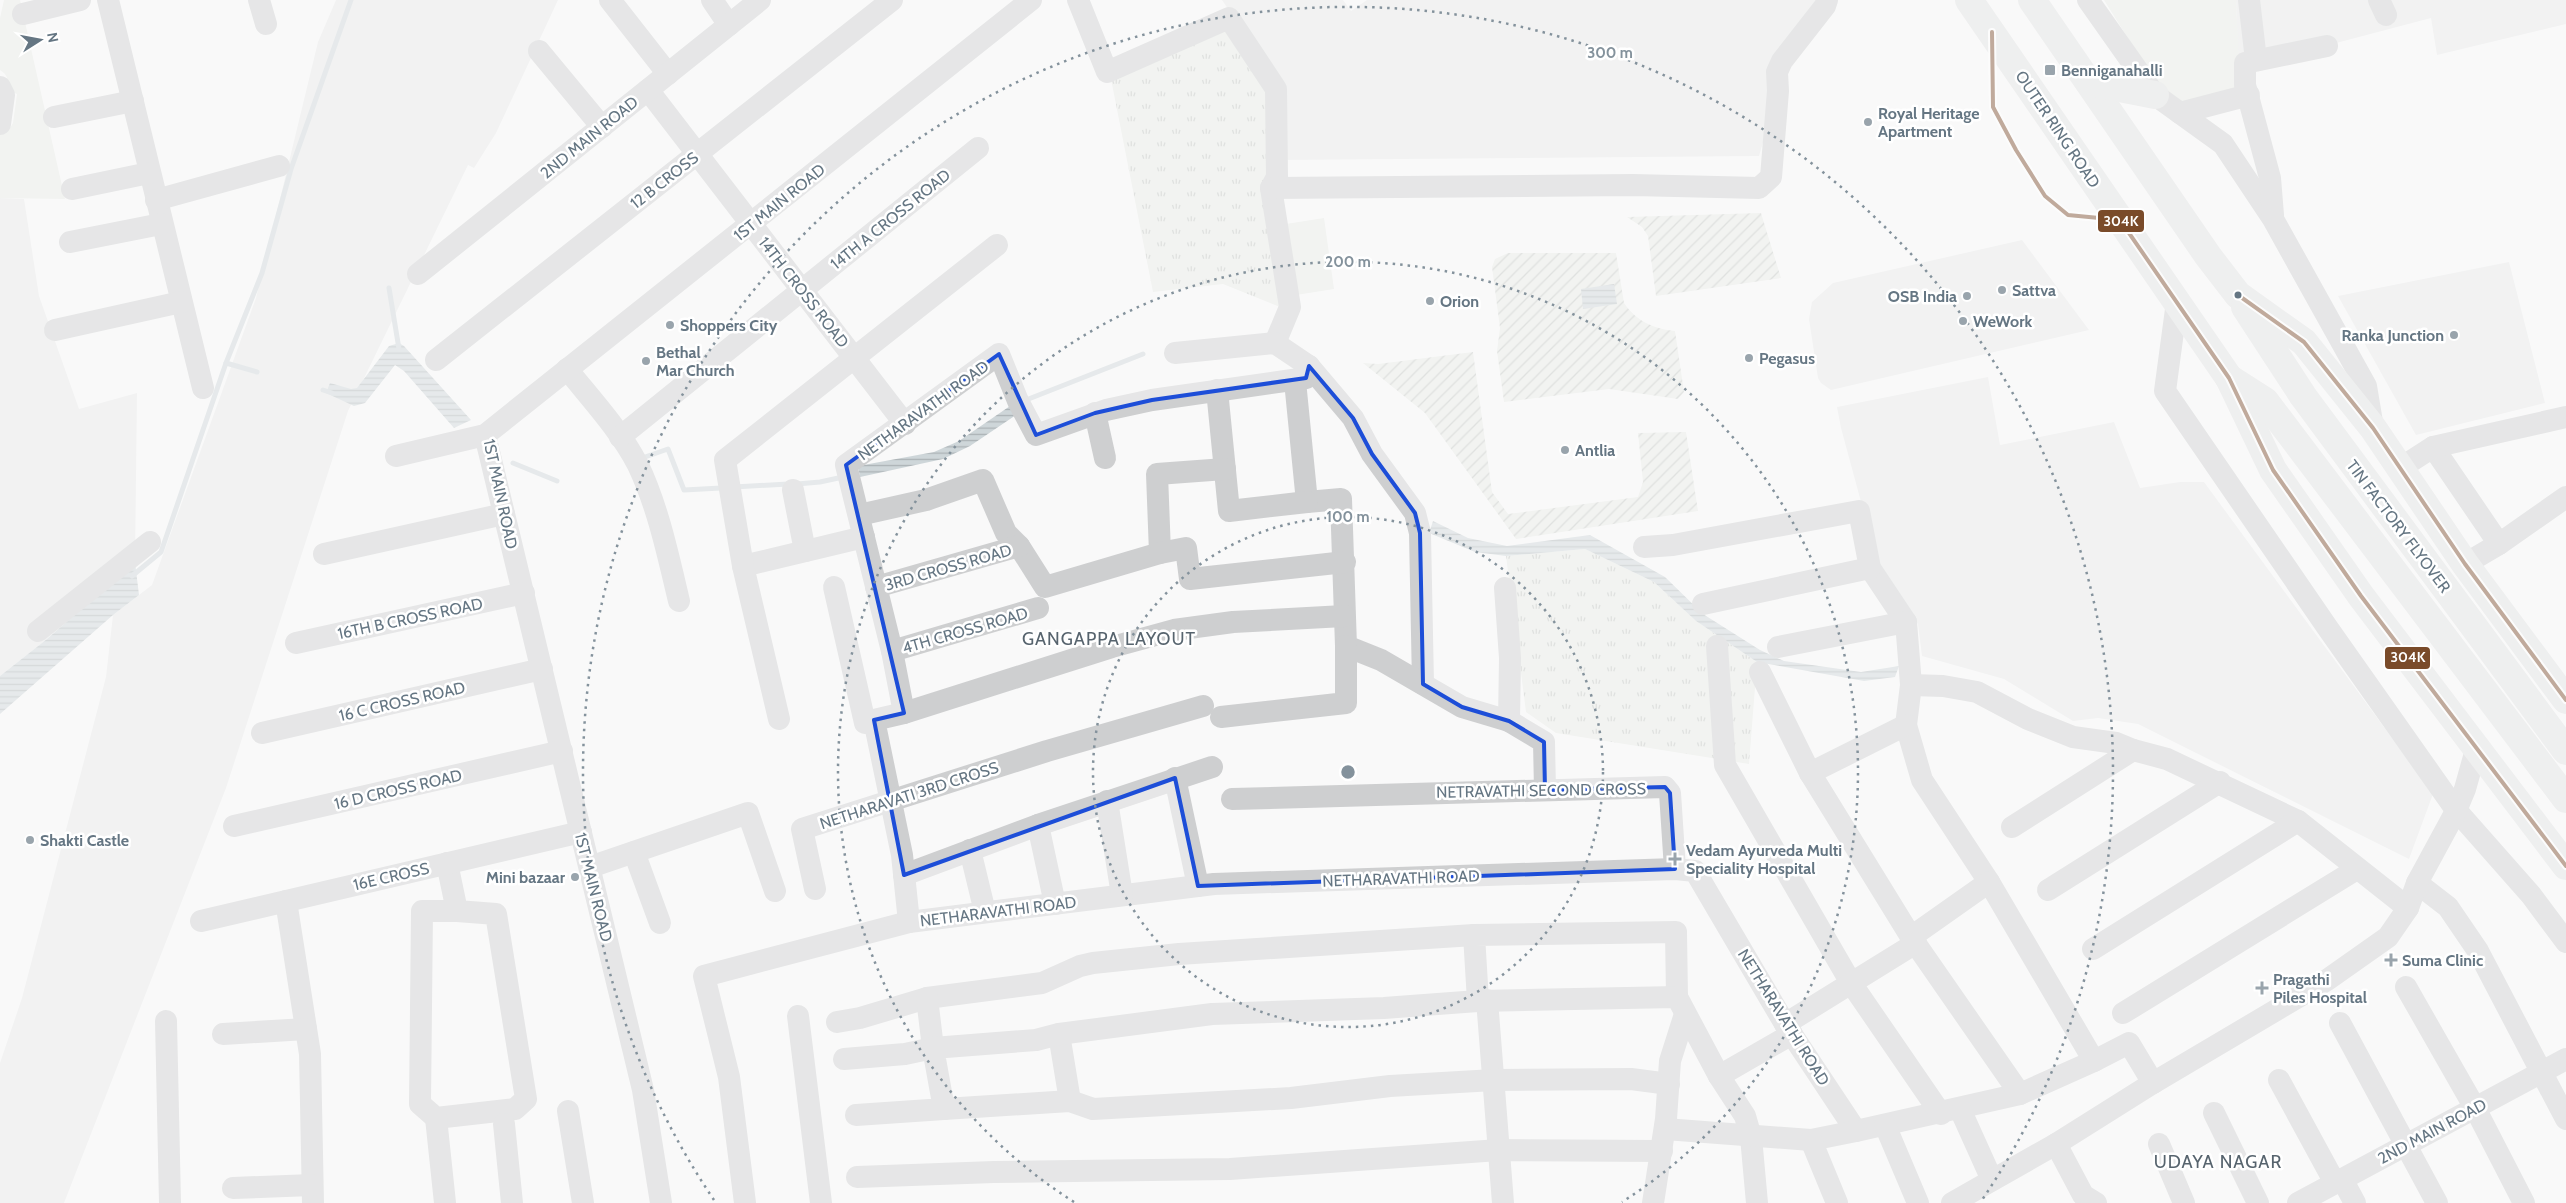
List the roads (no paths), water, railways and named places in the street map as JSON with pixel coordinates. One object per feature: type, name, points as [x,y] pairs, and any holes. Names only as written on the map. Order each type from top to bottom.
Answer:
[{"type":"highway","name":"OUTER RING ROAD","points":[[1969,0],[2229,378],[2273,470],[2361,596],[2566,866]]},
{"type":"highway","points":[[2032,0],[2208,256],[2238,295],[2304,342],[2373,428],[2402,468],[2465,564],[2566,700]]},
{"type":"highway","points":[[2089,82],[2155,95]]},
{"type":"highway","name":"TIN FACTORY FLYOVER","points":[[2238,295],[2303,396],[2566,752]]},
{"type":"highway","name":"TIN FACTORY FLYOVER","points":[[2229,378],[2265,401],[2566,799]]},
{"type":"street","points":[[24,14],[80,0]]},
{"type":"street","points":[[108,0],[202,388]]},
{"type":"street","points":[[259,0],[266,24]]},
{"type":"street","points":[[610,0],[668,74]]},
{"type":"street","points":[[712,0],[729,25]]},
{"type":"street","name":"2ND MAIN ROAD","points":[[418,274],[760,0]]},
{"type":"street","name":"12 B CROSS","points":[[436,360],[892,0]]},
{"type":"street","name":"1ST MAIN ROAD","points":[[661,1203],[643,1090],[485,435],[752,225],[1031,0]]},
{"type":"street","points":[[1078,0],[1107,72],[1229,18],[1276,89],[1277,177],[1271,188],[1290,307],[1275,344]]},
{"type":"street","points":[[1271,188],[1633,185],[1759,188],[1771,177],[1778,91],[1777,72],[1782,61],[1825,6],[1827,0]]},
{"type":"street","points":[[2088,0],[2155,95],[2223,144],[2273,219],[2366,386],[2373,428]]},
{"type":"street","points":[[2249,0],[2256,60]]},
{"type":"street","points":[[2273,219],[2270,178],[2245,81],[2246,63],[2327,46]]},
{"type":"street","points":[[539,51],[602,127]]},
{"type":"street","points":[[0,87],[4,95],[0,124]]},
{"type":"street","name":"14TH CROSS ROAD","points":[[648,90],[905,424]]},
{"type":"street","points":[[2180,113],[2249,95]]},
{"type":"street","points":[[54,117],[133,101]]},
{"type":"street","name":"14TH A CROSS ROAD","points":[[620,437],[978,148]]},
{"type":"street","points":[[156,200],[279,166]]},
{"type":"street","points":[[72,189],[150,173]]},
{"type":"street","points":[[70,242],[161,224]]},
{"type":"street","points":[[779,719],[743,566],[726,460],[997,244]]},
{"type":"street","points":[[55,330],[181,302]]},
{"type":"street","points":[[2177,302],[2165,391],[2327,627],[2456,810],[2531,895],[2566,942]]},
{"type":"street","points":[[1175,352],[1275,344]]},
{"type":"street","points":[[1275,344],[1302,373],[1353,418],[1372,454],[1415,512],[1420,532],[1423,684]]},
{"type":"street","name":"NETHARAVATHI ROAD","points":[[904,713],[892,651],[849,474],[905,424],[999,354],[1022,408],[1036,435],[1095,414],[1152,400],[1217,390],[1302,373]]},
{"type":"street","points":[[567,369],[620,437],[638,465],[660,526],[679,601]]},
{"type":"street","points":[[1302,373],[1307,502]]},
{"type":"street","points":[[1217,390],[1229,511],[1341,499],[1345,562],[1344,616],[1346,646],[1381,660],[1462,707],[1509,721],[1544,742],[1544,790]]},
{"type":"street","points":[[1095,414],[1105,458]]},
{"type":"street","points":[[2402,468],[2433,447],[2566,417]]},
{"type":"street","points":[[396,456],[485,435]]},
{"type":"street","points":[[2433,447],[2499,544]]},
{"type":"street","points":[[1160,553],[1157,474],[1225,469]]},
{"type":"street","points":[[860,514],[926,500],[983,480],[1006,533],[1019,546],[1045,587],[1160,553],[1186,548],[1190,579],[1345,562]]},
{"type":"street","points":[[792,490],[805,551]]},
{"type":"street","points":[[2465,564],[2499,544],[2566,497]]},
{"type":"street","points":[[1644,547],[1673,545],[1859,511],[1870,568],[1906,622],[1910,677],[1906,725],[1922,780],[1989,882],[2094,1061]]},
{"type":"street","points":[[324,554],[504,514]]},
{"type":"street","points":[[743,566],[864,537]]},
{"type":"street","points":[[38,631],[150,542]]},
{"type":"street","name":"3RD CROSS ROAD","points":[[876,587],[1019,546]]},
{"type":"street","points":[[1703,604],[1870,568]]},
{"type":"street","points":[[834,586],[865,723],[904,713],[1112,647],[1174,630],[1233,622],[1344,616]]},
{"type":"street","points":[[1505,588],[1510,658],[1509,721]]},
{"type":"street","name":"16TH B CROSS ROAD","points":[[296,643],[524,593]]},
{"type":"street","name":"4TH CROSS ROAD","points":[[892,651],[1038,608]]},
{"type":"street","points":[[1778,646],[1906,622]]},
{"type":"street","name":"NETHARAVATI 3RD CROSS","points":[[815,889],[802,829],[1047,751],[1212,711],[1346,703],[1346,646]]},
{"type":"street","points":[[1717,646],[1725,765],[1851,983],[1950,1111],[1992,1180]]},
{"type":"street","name":"16 C CROSS ROAD","points":[[262,733],[542,669]]},
{"type":"street","points":[[1760,672],[1810,773],[1913,940],[2020,1094]]},
{"type":"street","points":[[1910,677],[1943,686],[1977,692],[2028,719],[2073,737],[2116,743],[2133,750],[2167,759],[2220,782],[2298,821],[2408,908]]},
{"type":"street","name":"NETHARAVATHI ROAD","points":[[874,720],[904,875],[909,922],[1198,886],[1675,869],[1695,871],[1789,1029],[1856,1131]]},
{"type":"street","points":[[1810,773],[1906,725]]},
{"type":"street","points":[[1952,1203],[2056,1144],[2153,1083],[2327,980],[2388,937],[2408,908],[2417,883],[2456,810],[2465,789],[2476,746]]},
{"type":"street","points":[[2012,827],[2133,750]]},
{"type":"street","name":"16 D CROSS ROAD","points":[[234,826],[562,751]]},
{"type":"street","points":[[904,875],[1038,825],[1212,767]]},
{"type":"street","points":[[1175,778],[1198,886]]},
{"type":"street","points":[[2048,890],[2220,782]]},
{"type":"street","name":"NETRAVATHI SECOND CROSS","points":[[1232,799],[1665,787],[1670,793],[1675,869]]},
{"type":"street","points":[[1108,801],[1122,895]]},
{"type":"street","points":[[590,867],[748,813],[775,891]]},
{"type":"street","points":[[2093,949],[2298,821]]},
{"type":"street","points":[[1038,825],[1055,904]]},
{"type":"street","name":"16E CROSS","points":[[201,921],[581,832]]},
{"type":"street","points":[[970,850],[985,912]]},
{"type":"street","points":[[634,852],[660,923]]},
{"type":"street","points":[[447,863],[457,912]]},
{"type":"street","points":[[2123,1014],[2357,869]]},
{"type":"street","points":[[1719,1076],[1789,1029],[1913,940],[1989,882]]},
{"type":"street","points":[[2417,883],[2448,907],[2478,951],[2540,1073],[2566,1119]]},
{"type":"street","points":[[233,1188],[313,1194],[310,1054],[286,901]]},
{"type":"street","points":[[436,1118],[515,1109],[526,1098],[496,914],[422,911],[420,1104],[436,1118],[445,1203]]},
{"type":"street","points":[[745,1203],[729,1077],[704,976],[909,922]]},
{"type":"street","points":[[837,1022],[860,1018],[927,998],[1042,983],[1080,966],[1094,962],[1179,954],[1474,936],[1676,932],[1681,1006],[1670,1061],[1664,1140],[1653,1203]]},
{"type":"street","points":[[1474,936],[1494,1080],[1498,1150],[1504,1203]]},
{"type":"street","points":[[2406,988],[2475,1108],[2524,1203]]},
{"type":"street","points":[[927,998],[944,1109]]},
{"type":"street","points":[[844,1059],[905,1054],[934,1048],[1036,1040],[1059,1034],[1212,1014],[1384,1008],[1483,1000],[1681,1006]]},
{"type":"street","points":[[1681,1006],[1719,1076],[1745,1116],[1751,1136],[1757,1203]]},
{"type":"street","points":[[798,1016],[822,1203]]},
{"type":"street","points":[[166,1021],[170,1203]]},
{"type":"street","points":[[2340,1023],[2437,1203]]},
{"type":"street","points":[[223,1034],[306,1029]]},
{"type":"street","points":[[1059,1034],[1070,1101]]},
{"type":"street","points":[[857,1177],[1004,1172],[1230,1169],[1664,1140],[1751,1136],[1811,1140],[1950,1111],[2020,1094],[2129,1043],[2153,1083]]},
{"type":"street","name":"2ND MAIN ROAD","points":[[2298,1203],[2566,1059]]},
{"type":"street","points":[[856,1115],[1070,1101],[1093,1109],[1291,1098],[1390,1086],[1494,1080],[1631,1078],[1669,1084]]},
{"type":"street","points":[[2279,1080],[2339,1181],[2355,1203]]},
{"type":"street","points":[[568,1111],[583,1203]]},
{"type":"street","points":[[2214,1113],[2258,1203]]},
{"type":"street","points":[[504,1124],[512,1203]]},
{"type":"street","points":[[1884,1125],[1918,1203]]},
{"type":"street","points":[[1811,1140],[1836,1203]]},
{"type":"street","points":[[2056,1144],[2083,1195],[2096,1203]]},
{"type":"street","points":[[2158,1144],[2184,1203]]},
{"type":"waterway","points":[[132,576],[161,552],[226,363],[262,273],[291,169],[351,0]]},
{"type":"waterway","points":[[389,288],[399,349]]},
{"type":"waterway","points":[[1026,400],[1143,354]]},
{"type":"waterway","points":[[226,363],[257,372]]},
{"type":"waterway","points":[[323,390],[332,393]]},
{"type":"waterway","points":[[645,457],[668,449],[684,490],[721,488]]},
{"type":"waterway","points":[[513,463],[557,481]]},
{"type":"waterway","points":[[797,484],[843,477]]},
{"type":"waterway","points":[[734,487],[788,484]]},
{"type":"place","name":"Benniganahalli","points":[[2050,70]]},
{"type":"place","name":"Royal Heritage Apartment","points":[[1868,122]]},
{"type":"place","name":"Sattva","points":[[2002,290]]},
{"type":"place","name":"OSB India","points":[[1967,296]]},
{"type":"place","name":"Orion","points":[[1430,301]]},
{"type":"place","name":"WeWork","points":[[1963,321]]},
{"type":"place","name":"Shoppers City","points":[[670,325]]},
{"type":"place","name":"Ranka Junction","points":[[2454,335]]},
{"type":"place","name":"Pegasus","points":[[1749,358]]},
{"type":"place","name":"Bethal Mar Church","points":[[646,361]]},
{"type":"place","name":"Antlia","points":[[1565,450]]},
{"type":"place","name":"Shakti Castle","points":[[30,840]]},
{"type":"place","name":"Vedam Ayurveda Multi Speciality Hospital","points":[[1675,859]]},
{"type":"place","name":"Mini bazaar","points":[[575,877]]},
{"type":"place","name":"Suma Clinic","points":[[2391,960]]},
{"type":"place","name":"Pragathi Piles Hospital","points":[[2262,988]]},
{"type":"district","name":"GANGAPPA LAYOUT","points":[[1109,639]]},
{"type":"district","name":"UDAYA NAGAR","points":[[2218,1162]]}]
